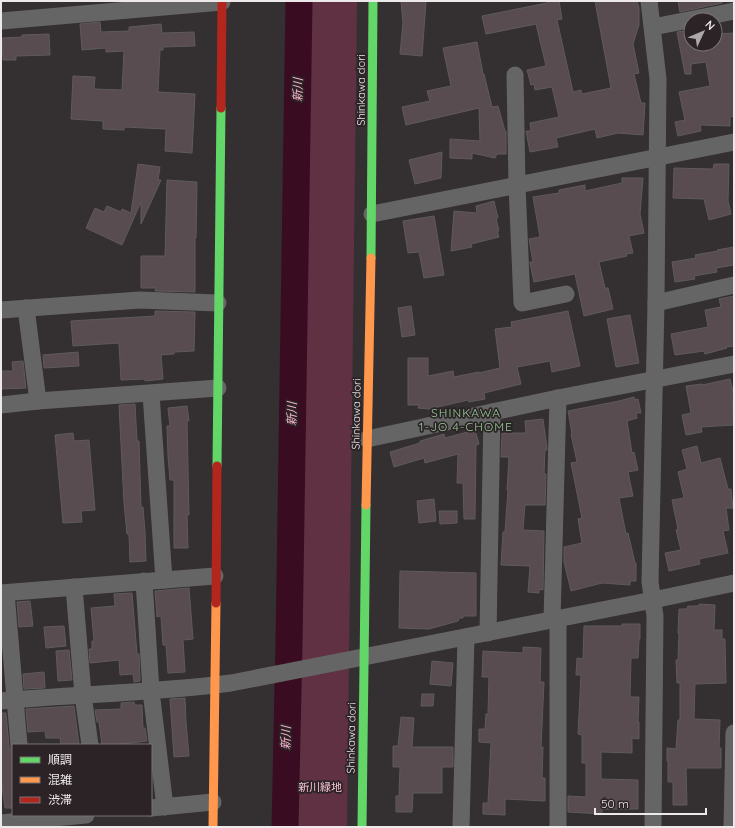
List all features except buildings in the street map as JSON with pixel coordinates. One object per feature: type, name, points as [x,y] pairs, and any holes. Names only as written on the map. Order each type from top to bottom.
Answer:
[{"type":"street","name":"Shinkawa dori","points":[[362,827],[367,439],[372,214],[373,1]]},
{"type":"street","points":[[649,1],[658,79],[656,303],[650,582],[655,616],[653,827]]},
{"type":"street","points":[[1,21],[132,5],[222,2],[213,827]]},
{"type":"street","points":[[653,27],[734,11]]},
{"type":"street","points":[[515,75],[517,185],[522,303],[566,294]]},
{"type":"street","points":[[372,214],[734,142]]},
{"type":"street","points":[[656,303],[734,285]]},
{"type":"street","points":[[1,310],[140,300],[218,303]]},
{"type":"street","points":[[26,308],[38,401]]},
{"type":"street","points":[[367,439],[558,398],[734,364]]},
{"type":"street","points":[[1,405],[218,388]]},
{"type":"street","points":[[151,394],[164,580]]},
{"type":"street","points":[[558,398],[555,619],[558,827]]},
{"type":"street","points":[[488,633],[492,412]]},
{"type":"street","points":[[19,744],[8,700],[3,593],[215,576]]},
{"type":"street","points":[[144,581],[158,808],[213,802]]},
{"type":"street","points":[[8,700],[151,691],[231,683],[734,583]]},
{"type":"street","points":[[74,587],[90,744]]},
{"type":"street","points":[[461,827],[466,637]]},
{"type":"street","points":[[732,827],[734,733]]},
{"type":"street","points":[[1,824],[26,818],[79,819]]},
{"type":"green space","name":"新川緑地","points":[[305,1],[357,1],[347,827],[293,827],[302,299]]},
{"type":"waterway","name":"新川","points":[[285,827],[299,1]]},
{"type":"traffic: fast","points":[[371,258],[373,1]]},
{"type":"traffic: fast","points":[[217,466],[221,108]]},
{"type":"traffic: fast","points":[[362,827],[366,505]]},
{"type":"traffic: slow","points":[[366,505],[371,258]]},
{"type":"traffic: slow","points":[[213,827],[216,603]]},
{"type":"traffic: jam","points":[[221,108],[222,1]]},
{"type":"traffic: jam","points":[[216,603],[217,466]]},
{"type":"district","name":"SHINKAWA 1-JO 4-CHOME","points":[[466,420]]}]
